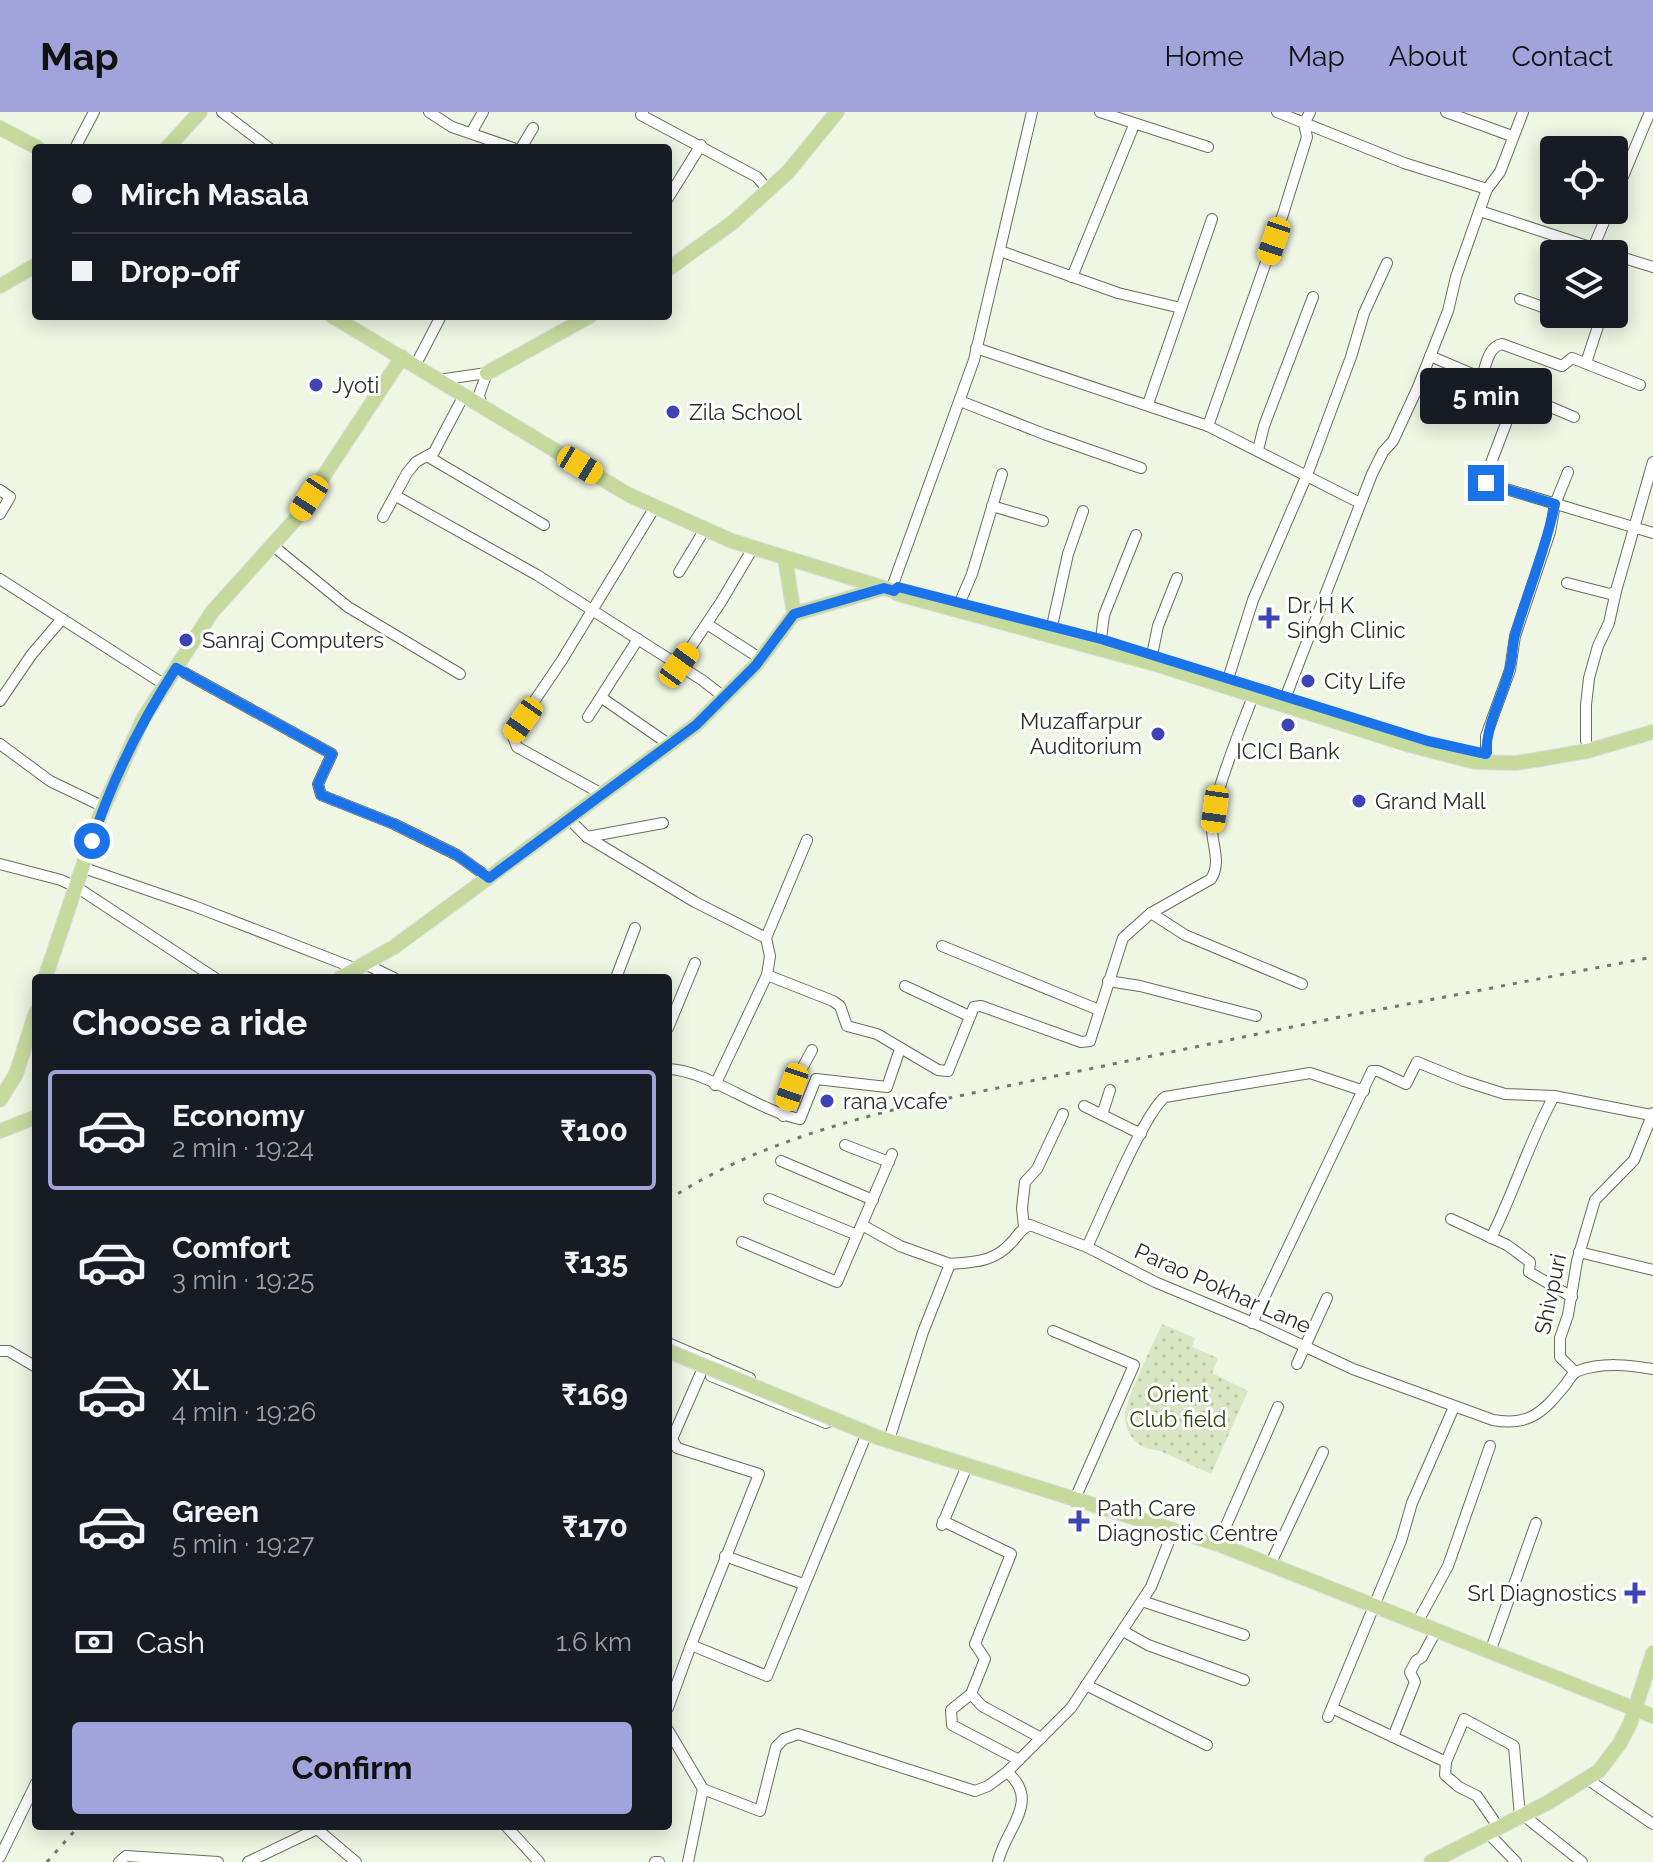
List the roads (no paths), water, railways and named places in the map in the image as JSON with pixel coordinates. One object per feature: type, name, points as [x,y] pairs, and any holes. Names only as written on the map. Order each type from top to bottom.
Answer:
[{"type":"main road","points":[[171,144],[200,112]]},
{"type":"main road","points":[[672,266],[732,223],[788,172],[837,112]]},
{"type":"main road","points":[[0,128],[32,145]]},
{"type":"main road","points":[[0,286],[32,267]]},
{"type":"main road","points":[[340,320],[629,495],[753,548],[898,594],[1155,664],[1409,745],[1475,762],[1516,763],[1541,759],[1587,751],[1653,732]]},
{"type":"main road","points":[[487,373],[583,320]]},
{"type":"main road","points":[[46,974],[104,807],[143,719],[212,612],[294,521],[402,357]]},
{"type":"main road","points":[[785,558],[794,614]]},
{"type":"main road","points":[[347,974],[394,947],[696,725],[761,659],[794,614],[898,587],[1101,639],[1428,741],[1486,754],[1529,751],[1586,741],[1653,723]]},
{"type":"main road","points":[[2,1094],[16,1074],[32,1024]]},
{"type":"main road","points":[[0,1131],[32,1119]]},
{"type":"main road","points":[[672,1353],[877,1438],[1218,1544],[1653,1716]]},
{"type":"main road","points":[[1431,1862],[1521,1816],[1599,1771],[1620,1743],[1653,1653]]},
{"type":"street","points":[[77,144],[94,112]]},
{"type":"street","points":[[222,112],[264,144]]},
{"type":"street","points":[[429,112],[452,127],[502,144]]},
{"type":"street","points":[[471,133],[483,112]]},
{"type":"street","points":[[643,112],[641,115],[757,177],[768,190]]},
{"type":"street","points":[[890,589],[960,401],[976,348],[1032,112]]},
{"type":"street","points":[[1100,112],[1208,147]]},
{"type":"street","points":[[1277,112],[1404,163],[1487,189]]},
{"type":"street","points":[[1208,426],[1283,214],[1307,137],[1304,124],[1310,112]]},
{"type":"street","points":[[1446,112],[1512,136]]},
{"type":"street","points":[[1286,696],[1360,503],[1383,452],[1393,441],[1430,356],[1487,189],[1500,172],[1523,112]]},
{"type":"street","points":[[1628,165],[1650,112]]},
{"type":"street","points":[[1072,277],[1134,125]]},
{"type":"street","points":[[523,144],[533,128]]},
{"type":"street","points":[[672,192],[701,145]]},
{"type":"street","points":[[1480,211],[1593,248],[1603,224]]},
{"type":"street","points":[[1148,404],[1212,219]]},
{"type":"street","points":[[1000,251],[1118,293],[1181,308]]},
{"type":"street","points":[[1628,259],[1653,267]]},
{"type":"street","points":[[1228,679],[1253,600],[1307,475],[1364,313],[1387,263]]},
{"type":"street","points":[[1258,450],[1264,426],[1313,297]]},
{"type":"street","points":[[1520,299],[1540,306]]},
{"type":"street","points":[[415,366],[439,320]]},
{"type":"street","points":[[1586,363],[1598,328]]},
{"type":"street","points":[[1482,377],[1490,351],[1502,344],[1562,366],[1572,358],[1640,385]]},
{"type":"street","points":[[976,348],[1208,426],[1360,503]]},
{"type":"street","points":[[1430,356],[1574,417]]},
{"type":"street","points":[[438,380],[487,373],[479,395],[482,406]]},
{"type":"street","points":[[1518,392],[1486,483],[1653,533]]},
{"type":"street","points":[[383,517],[407,473],[416,462],[434,452],[464,395]]},
{"type":"street","points":[[960,401],[1141,468]]},
{"type":"street","points":[[427,456],[544,525]]},
{"type":"street","points":[[1586,741],[1589,678],[1598,646],[1609,623],[1653,462]]},
{"type":"street","points":[[1486,754],[1486,736],[1510,670],[1515,636],[1550,532],[1555,504],[1568,472]]},
{"type":"street","points":[[960,602],[972,574],[1002,474]]},
{"type":"street","points":[[0,490],[10,497],[0,514]]},
{"type":"street","points":[[396,496],[519,565],[679,665],[724,697]]},
{"type":"street","points":[[992,506],[1043,521]]},
{"type":"street","points":[[602,794],[517,747],[512,734],[592,612],[655,507]]},
{"type":"street","points":[[1052,626],[1068,554],[1083,511]]},
{"type":"street","points":[[679,572],[705,529]]},
{"type":"street","points":[[1101,639],[1104,615],[1136,535]]},
{"type":"street","points":[[272,545],[348,607],[460,674]]},
{"type":"street","points":[[679,665],[753,548]]},
{"type":"street","points":[[1152,655],[1158,626],[1177,578]]},
{"type":"street","points":[[0,579],[165,685]]},
{"type":"street","points":[[1567,583],[1610,594],[1616,591]]},
{"type":"street","points":[[0,701],[32,654],[62,619]]},
{"type":"street","points":[[707,624],[761,659]]},
{"type":"street","points":[[588,717],[638,639]]},
{"type":"street","points":[[176,668],[332,754],[318,784],[321,795],[394,824],[457,855],[489,878]]},
{"type":"street","points":[[767,975],[833,1001],[840,1006],[847,1026],[877,1034],[938,1070],[948,1071],[974,1007],[981,1006],[1081,1042],[1090,1041],[1123,938],[1151,913],[1211,879],[1217,870],[1212,829],[1215,809],[1253,696]]},
{"type":"street","points":[[602,698],[670,745]]},
{"type":"street","points":[[0,744],[50,781],[104,807]]},
{"type":"street","points":[[570,820],[587,837],[695,902],[766,938]]},
{"type":"street","points":[[587,837],[663,823]]},
{"type":"street","points":[[715,1085],[767,975],[770,956],[766,938],[807,840]]},
{"type":"street","points":[[0,864],[61,880],[78,888],[209,974]]},
{"type":"street","points":[[84,868],[194,906],[349,966],[382,974]]},
{"type":"street","points":[[1151,913],[1185,935],[1302,984]]},
{"type":"street","points":[[618,974],[635,928]]},
{"type":"street","points":[[942,946],[1099,1010]]},
{"type":"street","points":[[672,1018],[695,963]]},
{"type":"street","points":[[1108,981],[1140,986],[1256,1016]]},
{"type":"street","points":[[905,986],[969,1016]]},
{"type":"street","points":[[672,1070],[688,1073],[783,1116],[800,1119],[816,1079],[887,1087],[900,1049]]},
{"type":"street","points":[[783,1116],[792,1087],[812,1050]]},
{"type":"street","points":[[1252,1323],[1372,1071],[1406,1084],[1417,1062],[1505,1094],[1554,1096],[1652,1114]]},
{"type":"street","points":[[1087,1247],[1158,1102],[1175,1093],[1310,1073],[1364,1091]]},
{"type":"street","points":[[1102,1115],[1110,1090]]},
{"type":"street","points":[[1491,1238],[1529,1146],[1554,1096]]},
{"type":"street","points":[[1084,1106],[1141,1134]]},
{"type":"street","points":[[769,1199],[950,1264],[992,1259],[1024,1227],[1022,1208],[1025,1182],[1037,1169],[1063,1114]]},
{"type":"street","name":"Shivpuri","points":[[1575,1372],[1560,1357],[1559,1349],[1588,1219],[1595,1200],[1634,1160],[1652,1114]]},
{"type":"street","points":[[742,1242],[837,1282],[891,1158],[845,1145]]},
{"type":"street","points":[[781,1161],[873,1200]]},
{"type":"street","points":[[1451,1219],[1507,1245],[1530,1262],[1529,1272],[1572,1297]]},
{"type":"street","name":"Parao Pokhar Lane","points":[[1024,1227],[1030,1225],[1087,1247],[1165,1286],[1353,1369],[1493,1420],[1523,1422],[1536,1415],[1575,1372]]},
{"type":"street","points":[[1579,1252],[1653,1270]]},
{"type":"street","points":[[691,1645],[767,1676],[803,1584],[877,1438],[950,1264]]},
{"type":"street","points":[[1297,1364],[1327,1298]]},
{"type":"street","points":[[1053,1331],[1134,1365],[1074,1501]]},
{"type":"street","points":[[672,1345],[886,1435],[877,1438],[784,1407],[672,1360]]},
{"type":"street","points":[[0,1351],[9,1351],[32,1365]]},
{"type":"street","points":[[672,1697],[759,1474],[677,1448],[673,1444],[672,1439],[707,1359]]},
{"type":"street","points":[[1575,1372],[1612,1365],[1653,1369]]},
{"type":"street","points":[[1218,1544],[1278,1407]]},
{"type":"street","points":[[1446,1762],[1393,1737],[1330,1713],[1401,1541],[1412,1503],[1454,1407]]},
{"type":"street","points":[[1417,1623],[1448,1566],[1490,1446]]},
{"type":"street","points":[[1270,1565],[1323,1452]]},
{"type":"street","points":[[967,1466],[942,1523],[1011,1554],[975,1644],[985,1659],[971,1694],[951,1710],[952,1725],[1019,1760]]},
{"type":"street","points":[[1490,1652],[1536,1523]]},
{"type":"street","points":[[672,1737],[703,1789],[760,1811],[776,1747],[784,1739],[798,1734],[975,1791],[988,1786],[1007,1772],[1071,1708],[1151,1587],[1173,1531]]},
{"type":"street","points":[[725,1556],[803,1584]]},
{"type":"street","points":[[1142,1601],[1244,1635]]},
{"type":"street","points":[[1123,1631],[1148,1645],[1244,1680]]},
{"type":"street","points":[[1393,1737],[1415,1682],[1410,1672],[1436,1631]]},
{"type":"street","points":[[1086,1685],[1207,1745]]},
{"type":"street","points":[[971,1694],[982,1706],[1041,1738]]},
{"type":"street","points":[[1516,1862],[1493,1830],[1477,1796],[1445,1775],[1446,1762],[1464,1719],[1514,1746],[1521,1816],[1582,1862]]},
{"type":"street","points":[[998,1862],[1023,1797],[1020,1783],[1007,1772]]},
{"type":"street","points":[[1587,1779],[1653,1824]]},
{"type":"street","points":[[688,1862],[703,1789]]},
{"type":"street","points":[[0,1857],[32,1791]]},
{"type":"street","points":[[248,1862],[315,1830]]},
{"type":"street","points":[[318,1830],[356,1862]]},
{"type":"street","points":[[510,1830],[539,1862]]},
{"type":"street","points":[[119,1862],[126,1856],[218,1862]]},
{"type":"railway","points":[[672,1198],[723,1169],[780,1144],[901,1108],[1335,1018],[1653,957]]},
{"type":"railway","points":[[47,1862],[75,1830]]},
{"type":"place","name":"Jyoti","points":[[316,385]]},
{"type":"place","name":"Zila School","points":[[673,412]]},
{"type":"place","name":"Dr. H K Singh Clinic","points":[[1269,618]]},
{"type":"place","name":"Sanraj Computers","points":[[186,640]]},
{"type":"place","name":"City Life","points":[[1308,681]]},
{"type":"place","name":"ICICI Bank","points":[[1288,725]]},
{"type":"place","name":"Muzaffarpur Auditorium","points":[[1158,734]]},
{"type":"place","name":"Grand Mall","points":[[1359,801]]},
{"type":"place","name":"rana vcafe","points":[[827,1101]]},
{"type":"place","name":"Path Care Diagnostic Centre","points":[[1079,1521]]},
{"type":"place","name":"Srl Diagnostics","points":[[1635,1593]]},
{"type":"park label","name":"Orient Club field","points":[[1178,1406]]}]
